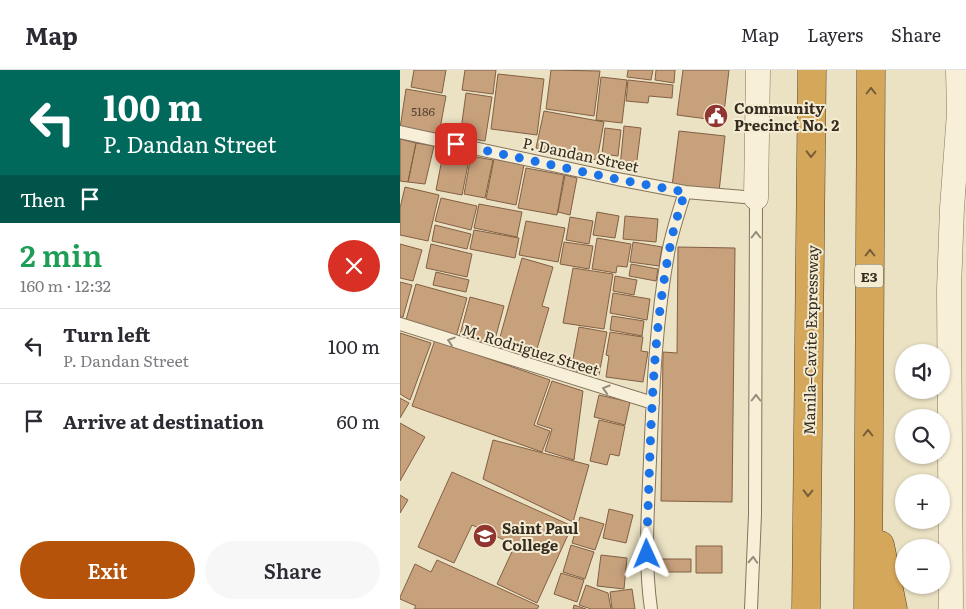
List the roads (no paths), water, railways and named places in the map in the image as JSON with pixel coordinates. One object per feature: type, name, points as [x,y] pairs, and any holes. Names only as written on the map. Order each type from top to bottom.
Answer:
[{"type":"highway","name":"Manila–Cavite Expressway","points":[[806,609],[812,70]]},
{"type":"highway","name":"E3","points":[[868,609],[871,70]]},
{"type":"highway","points":[[868,482],[893,609]]},
{"type":"street","points":[[756,198],[758,70]]},
{"type":"street","points":[[951,607],[949,289],[952,208],[960,180],[958,70]]},
{"type":"lane","name":"P. Dandan Street","points":[[400,132],[685,192],[756,198]]},
{"type":"lane","points":[[651,609],[648,591],[647,535],[653,403],[661,304],[670,247],[685,192]]},
{"type":"lane","points":[[751,609],[755,514],[756,198]]},
{"type":"lane","name":"M. Rodriguez Street","points":[[400,324],[653,403]]},
{"type":"place","name":"Community Precinct No. 2","points":[[716,116]]},
{"type":"place","name":"Saint Paul College","points":[[485,536]]}]
